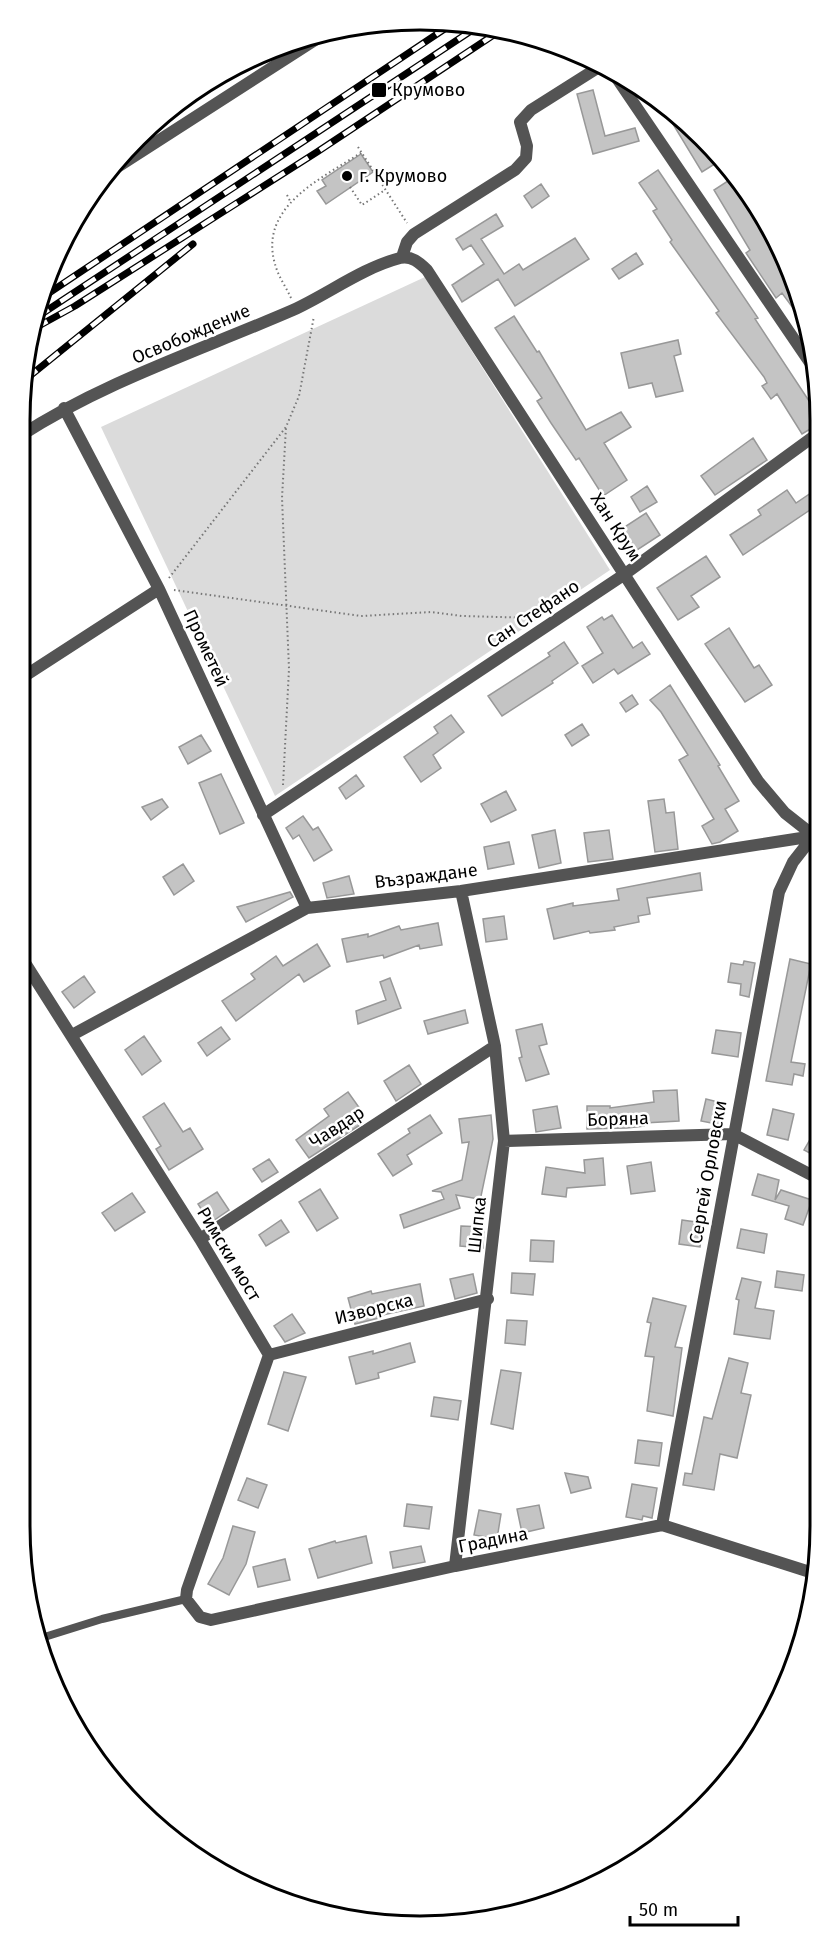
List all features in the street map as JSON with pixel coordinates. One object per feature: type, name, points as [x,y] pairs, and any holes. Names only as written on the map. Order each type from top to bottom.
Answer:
[{"type":"street","points":[[132,158],[301,49]]},
{"type":"street","points":[[402,257],[407,243],[414,234],[515,170],[526,158],[527,146],[520,122],[531,110],[593,71]]},
{"type":"street","points":[[624,88],[805,355]]},
{"type":"street","name":"Освобождение","points":[[30,430],[64,408],[296,309],[402,257]]},
{"type":"street","name":"Хан Крум","points":[[402,257],[416,260],[427,270],[758,781],[784,813],[810,830]]},
{"type":"street","name":"Прометей","points":[[64,408],[159,589],[307,908]]},
{"type":"street","name":"Сан Стефано","points":[[263,815],[625,574],[810,439]]},
{"type":"street","points":[[30,673],[159,589]]},
{"type":"street","name":"Възраждане","points":[[72,1035],[307,908],[461,891],[810,836]]},
{"type":"street","name":"Сергей Орловски","points":[[662,1525],[779,892],[793,862],[810,843]]},
{"type":"street","name":"Шипка","points":[[454,1566],[488,1299],[504,1141],[495,1046],[461,891]]},
{"type":"street","name":"Римски мост","points":[[30,971],[200,1239],[269,1355]]},
{"type":"street","name":"Чавдар","points":[[200,1239],[495,1046]]},
{"type":"street","points":[[733,1134],[810,1174]]},
{"type":"street","name":"Боряна","points":[[504,1141],[733,1134]]},
{"type":"street","name":"Изворска","points":[[269,1355],[488,1299]]},
{"type":"street","points":[[186,1599],[269,1355]]},
{"type":"street","name":"Градина","points":[[186,1599],[200,1617],[211,1620],[454,1566],[662,1525],[807,1571]]},
{"type":"lane","points":[[46,1636],[102,1619],[186,1599]]},
{"type":"path","points":[[358,147],[414,234]]},
{"type":"path","points":[[296,309],[275,264],[273,243],[275,228],[290,201],[362,152]]},
{"type":"path","points":[[350,187],[362,205],[386,189]]},
{"type":"path","points":[[286,195],[290,201]]},
{"type":"path","points":[[159,589],[286,428],[299,396],[317,298]]},
{"type":"path","points":[[282,803],[289,669],[282,498],[286,428]]},
{"type":"path","points":[[159,589],[189,590],[362,616],[431,612],[462,616],[558,618]]},
{"type":"shaded area","points":[[425,277],[610,570],[275,796],[101,427]]},
{"type":"building","points":[[593,90],[605,136],[635,128],[639,141],[593,154],[577,94]]},
{"type":"building","points":[[673,123],[696,144],[714,164],[702,172]]},
{"type":"building","name":"г. Крумово","points":[[361,154],[373,172],[326,204],[317,191],[326,186],[322,180]]},
{"type":"building","points":[[658,170],[758,318],[755,319],[809,401],[810,429],[802,434],[777,394],[771,399],[762,386],[767,383],[764,377],[716,313],[719,311],[670,242],[672,240],[653,211],[657,209],[639,183]]},
{"type":"building","points":[[728,181],[744,203],[770,248],[794,309],[782,293],[776,298],[746,253],[750,250],[714,190]]},
{"type":"building","points":[[541,184],[549,196],[532,208],[524,196]]},
{"type":"building","points":[[496,214],[503,226],[481,239],[504,274],[519,264],[523,270],[575,238],[589,259],[515,306],[498,279],[462,302],[452,285],[484,264],[471,245],[463,250],[456,239]]},
{"type":"building","points":[[636,253],[643,264],[619,279],[612,269]]},
{"type":"building","points":[[514,316],[537,352],[539,351],[586,430],[621,412],[631,427],[604,443],[627,480],[603,496],[579,458],[576,460],[551,423],[537,401],[542,398],[495,328]]},
{"type":"building","points":[[678,340],[681,354],[674,356],[683,391],[656,397],[652,383],[629,388],[621,353]]},
{"type":"building","points":[[753,438],[767,460],[715,495],[701,476]]},
{"type":"building","points":[[647,486],[657,502],[640,512],[631,497]]},
{"type":"building","points":[[787,490],[796,503],[810,494],[810,510],[743,555],[730,535],[761,515],[758,510]]},
{"type":"building","points":[[646,513],[660,535],[634,552],[620,530]]},
{"type":"building","points":[[706,556],[720,577],[691,596],[699,607],[678,620],[657,588]]},
{"type":"building","points":[[612,615],[633,648],[642,642],[650,654],[618,674],[614,669],[593,683],[582,666],[603,653],[587,627],[602,617],[604,620]]},
{"type":"building","points":[[729,628],[754,668],[759,665],[772,685],[745,702],[705,644]]},
{"type":"building","points":[[564,642],[578,663],[552,681],[553,683],[502,716],[488,696],[550,656],[548,653]]},
{"type":"building","points":[[670,685],[720,765],[718,766],[739,801],[725,809],[738,831],[720,842],[712,844],[702,826],[714,819],[679,760],[688,755],[661,712],[650,700]]},
{"type":"building","points":[[632,695],[638,704],[626,712],[620,703]]},
{"type":"building","points":[[451,715],[464,732],[433,755],[441,768],[421,782],[404,757],[438,733],[434,727]]},
{"type":"building","points":[[582,724],[589,735],[572,746],[565,735]]},
{"type":"building","points":[[201,735],[211,751],[188,764],[179,747]]},
{"type":"building","points":[[221,774],[244,823],[220,834],[199,783]]},
{"type":"building","points":[[356,775],[364,786],[346,799],[339,788]]},
{"type":"building","points":[[506,791],[516,810],[491,822],[481,804]]},
{"type":"building","points":[[162,799],[168,807],[151,820],[142,807]]},
{"type":"building","points":[[664,799],[666,813],[674,812],[678,849],[655,852],[648,801]]},
{"type":"building","points":[[303,816],[313,830],[318,827],[332,850],[314,861],[299,835],[293,839],[286,828]]},
{"type":"building","points":[[555,830],[561,863],[539,868],[532,835]]},
{"type":"building","points":[[609,830],[613,859],[588,862],[584,833]]},
{"type":"building","points":[[509,842],[514,864],[488,869],[484,847]]},
{"type":"building","points":[[183,864],[194,881],[174,895],[163,877]]},
{"type":"building","points":[[700,873],[702,890],[647,898],[650,914],[638,916],[639,922],[614,927],[615,930],[590,933],[589,931],[554,939],[547,909],[573,903],[573,906],[619,900],[617,889]]},
{"type":"building","points":[[349,876],[354,894],[327,898],[323,883]]},
{"type":"building","points":[[290,892],[293,897],[246,922],[237,907]]},
{"type":"building","points":[[504,916],[507,939],[486,942],[483,919]]},
{"type":"building","points":[[438,923],[442,945],[420,949],[419,945],[384,958],[383,955],[347,962],[342,939],[368,934],[368,937],[399,926],[401,930]]},
{"type":"building","points":[[317,944],[330,966],[304,982],[299,974],[236,1021],[222,1001],[255,979],[251,974],[276,956],[283,966]]},
{"type":"building","points":[[790,959],[810,964],[791,1062],[805,1064],[803,1076],[794,1074],[792,1085],[766,1081]]},
{"type":"building","points":[[744,961],[755,963],[749,997],[740,995],[741,984],[728,982],[731,963],[743,965]]},
{"type":"building","points":[[84,976],[95,992],[74,1008],[62,992]]},
{"type":"building","points":[[390,978],[401,1008],[358,1024],[356,1011],[386,1000],[380,982]]},
{"type":"building","points":[[465,1010],[468,1023],[428,1034],[424,1021]]},
{"type":"building","points":[[542,1024],[547,1044],[539,1046],[549,1074],[526,1081],[519,1058],[522,1057],[516,1030]]},
{"type":"building","points":[[221,1027],[230,1039],[207,1056],[198,1043]]},
{"type":"building","points":[[716,1030],[741,1033],[738,1057],[712,1053]]},
{"type":"building","points":[[144,1036],[161,1061],[142,1075],[125,1050]]},
{"type":"building","points":[[409,1065],[421,1084],[396,1101],[384,1081]]},
{"type":"building","points":[[677,1090],[679,1121],[644,1123],[644,1126],[627,1128],[587,1129],[587,1106],[610,1106],[610,1108],[654,1102],[653,1091]]},
{"type":"building","points":[[348,1092],[363,1113],[358,1116],[363,1123],[309,1158],[296,1140],[329,1116],[324,1109]]},
{"type":"building","points":[[706,1099],[726,1104],[722,1125],[701,1121]]},
{"type":"building","points":[[164,1103],[183,1132],[190,1128],[203,1149],[169,1170],[156,1149],[161,1146],[143,1117]]},
{"type":"building","points":[[557,1106],[561,1128],[536,1132],[533,1110]]},
{"type":"building","points":[[773,1109],[794,1114],[788,1140],[767,1135]]},
{"type":"building","points":[[430,1115],[442,1133],[407,1155],[412,1164],[393,1176],[378,1154],[410,1133],[408,1129]]},
{"type":"building","points":[[491,1115],[493,1139],[481,1196],[484,1200],[456,1195],[460,1208],[404,1228],[400,1215],[444,1199],[441,1192],[432,1191],[462,1180],[469,1142],[462,1143],[459,1119]]},
{"type":"building","points":[[810,1140],[810,1153],[804,1150]]},
{"type":"building","points":[[603,1158],[605,1185],[567,1188],[566,1197],[542,1194],[546,1167],[585,1173],[584,1160]]},
{"type":"building","points":[[269,1159],[278,1172],[262,1182],[253,1169]]},
{"type":"building","points":[[651,1162],[655,1191],[631,1194],[627,1166]]},
{"type":"building","points":[[758,1174],[779,1180],[775,1200],[781,1190],[810,1199],[803,1225],[785,1219],[789,1206],[752,1195]]},
{"type":"building","points":[[320,1189],[338,1218],[317,1231],[299,1202]]},
{"type":"building","points":[[217,1192],[229,1210],[210,1223],[198,1204]]},
{"type":"building","points":[[132,1193],[145,1212],[115,1231],[102,1213]]},
{"type":"building","points":[[281,1220],[289,1232],[266,1246],[259,1235]]},
{"type":"building","points":[[682,1220],[703,1223],[700,1247],[679,1244]]},
{"type":"building","points":[[461,1226],[484,1227],[483,1248],[460,1246]]},
{"type":"building","points":[[741,1229],[767,1234],[764,1253],[737,1248]]},
{"type":"building","points":[[531,1240],[554,1241],[553,1262],[530,1261]]},
{"type":"building","points":[[777,1271],[804,1275],[802,1291],[775,1287]]},
{"type":"building","points":[[512,1273],[535,1274],[533,1295],[511,1293]]},
{"type":"building","points":[[473,1274],[477,1293],[455,1299],[450,1279]]},
{"type":"building","points":[[742,1278],[761,1282],[755,1308],[774,1311],[770,1339],[734,1334],[739,1300],[736,1299]]},
{"type":"building","points":[[420,1284],[424,1306],[378,1316],[379,1318],[355,1324],[348,1298],[371,1291],[372,1294]]},
{"type":"building","points":[[653,1298],[686,1306],[675,1347],[682,1348],[673,1416],[647,1411],[654,1357],[645,1356],[651,1323],[647,1322]]},
{"type":"building","points":[[292,1314],[305,1333],[285,1342],[274,1326]]},
{"type":"building","points":[[507,1320],[527,1321],[525,1345],[505,1343]]},
{"type":"building","points":[[410,1343],[415,1362],[378,1373],[379,1378],[356,1384],[349,1357],[373,1351],[373,1354]]},
{"type":"building","points":[[729,1358],[748,1363],[741,1393],[751,1395],[737,1458],[720,1454],[714,1490],[683,1485],[685,1473],[692,1474],[704,1417],[712,1419]]},
{"type":"building","points":[[501,1370],[521,1373],[513,1429],[491,1424]]},
{"type":"building","points":[[284,1372],[306,1377],[288,1431],[268,1424]]},
{"type":"building","points":[[434,1397],[461,1401],[458,1420],[431,1416]]},
{"type":"building","points":[[638,1440],[662,1443],[659,1466],[635,1463]]},
{"type":"building","points":[[565,1473],[588,1477],[591,1488],[571,1493]]},
{"type":"building","points":[[247,1478],[267,1485],[258,1508],[238,1500]]},
{"type":"building","points":[[632,1484],[657,1488],[652,1518],[643,1516],[642,1520],[626,1517]]},
{"type":"building","points":[[407,1504],[432,1507],[429,1529],[404,1526]]},
{"type":"building","points":[[539,1505],[544,1528],[522,1533],[517,1509]]},
{"type":"building","points":[[479,1510],[501,1514],[497,1539],[474,1535]]},
{"type":"building","points":[[233,1526],[255,1532],[246,1564],[229,1595],[208,1584],[223,1558]]},
{"type":"building","points":[[366,1536],[372,1563],[318,1578],[309,1549],[335,1541],[336,1543]]},
{"type":"building","points":[[421,1546],[425,1562],[393,1568],[390,1552]]},
{"type":"building","points":[[285,1559],[290,1580],[258,1587],[253,1567]]},
{"type":"railway","points":[[53,291],[442,31]]},
{"type":"railway","points":[[46,311],[468,33]]},
{"type":"railway","points":[[42,324],[75,306],[317,152],[492,36]]},
{"type":"railway","points":[[33,374],[193,244]]},
{"type":"place","name":"Крумово","points":[[379,90]]},
{"type":"place","name":"г. Крумово","points":[[347,176]]}]
